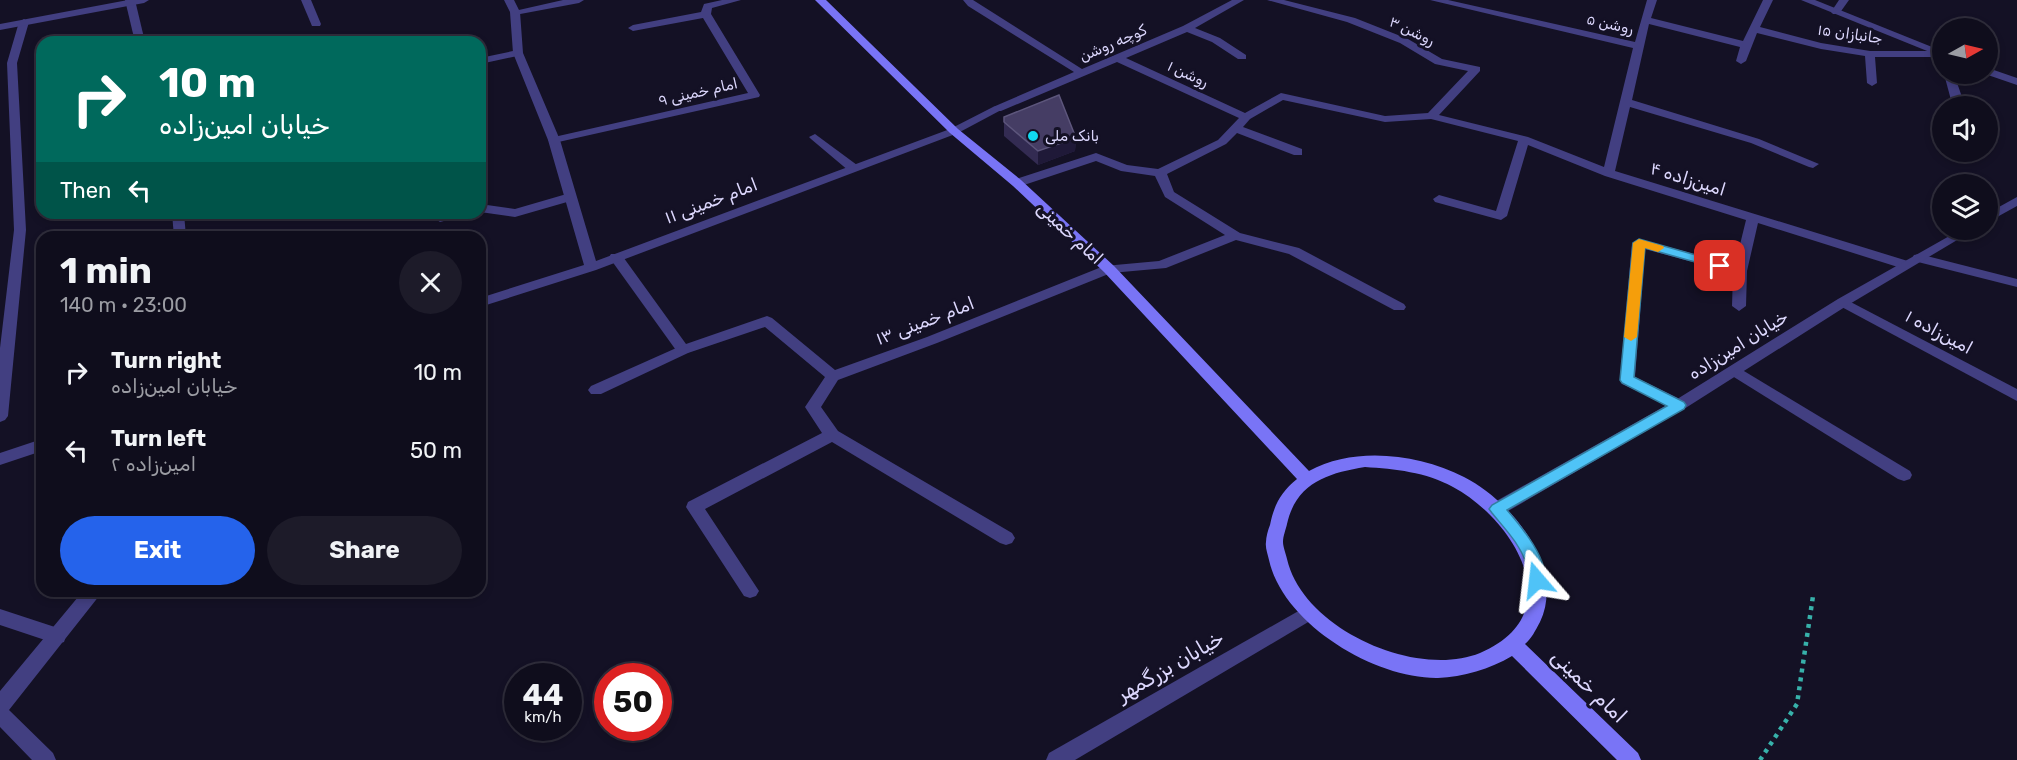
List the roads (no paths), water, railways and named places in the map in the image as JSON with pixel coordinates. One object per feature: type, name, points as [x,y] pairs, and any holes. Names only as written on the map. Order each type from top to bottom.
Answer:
[{"type":"main road","name":"امام خمینی","points":[[820,0],[954,131],[1017,183],[1109,269],[1307,479]]},
{"type":"main road","points":[[1355,463],[1400,463],[1435,472],[1468,488],[1497,509],[1521,536],[1535,565],[1540,595],[1532,623],[1514,646],[1490,661],[1462,669],[1429,670],[1395,664],[1363,652],[1333,634],[1309,613],[1290,589],[1278,564],[1275,540],[1278,517],[1288,498],[1307,479],[1334,466],[1355,463]]},
{"type":"main road","name":"امام خمینی","points":[[1514,646],[1631,760]]},
{"type":"street","points":[[0,27],[144,0]]},
{"type":"street","points":[[306,0],[316,24]]},
{"type":"street","points":[[509,0],[515,12],[518,53],[554,140],[591,267]]},
{"type":"street","points":[[515,12],[579,0]]},
{"type":"street","points":[[633,28],[706,14],[707,6],[736,0]]},
{"type":"street","points":[[968,0],[1082,73]]},
{"type":"street","name":"کوچه روشن","points":[[954,131],[997,110],[1187,28],[1239,0]]},
{"type":"street","name":"روشن ۳","points":[[1272,0],[1351,20],[1404,41],[1439,62],[1476,69],[1431,116]]},
{"type":"street","name":"روشن ۵","points":[[1435,0],[1639,46]]},
{"type":"street","points":[[1609,173],[1645,20],[1652,0]]},
{"type":"street","points":[[1741,61],[1746,45],[1768,0]]},
{"type":"street","points":[[1806,0],[1932,50]]},
{"type":"street","points":[[1836,12],[1844,0]]},
{"type":"street","points":[[130,1],[139,36]]},
{"type":"street","name":"امام خمینی ۹","points":[[554,140],[755,95],[706,14]]},
{"type":"street","points":[[1645,20],[1746,45]]},
{"type":"street","points":[[0,416],[20,230],[6,64],[24,22]]},
{"type":"street","points":[[1187,28],[1216,40],[1242,57]]},
{"type":"street","name":"جانبازان ۱۵","points":[[1754,29],[1821,46],[1870,54],[1932,54]]},
{"type":"street","points":[[486,60],[518,53]]},
{"type":"street","points":[[1870,54],[1872,82]]},
{"type":"street","name":"روشن ۱","points":[[1118,58],[1246,117]]},
{"type":"street","points":[[1998,75],[2017,82]]},
{"type":"street","name":"امین‌زاده ۴","points":[[1160,173],[1221,142],[1246,117],[1281,96],[1385,119],[1431,116],[1524,139],[1609,173],[1753,218],[1913,262],[2017,283]]},
{"type":"street","points":[[1626,102],[1755,141],[1813,164]]},
{"type":"street","points":[[1236,128],[1298,152]]},
{"type":"street","name":"امام خمینی ۱۱","points":[[486,301],[591,267],[954,131]]},
{"type":"street","points":[[815,136],[853,168]]},
{"type":"street","points":[[1439,199],[1501,216],[1524,139]]},
{"type":"street","points":[[1017,183],[1096,157],[1125,168],[1160,173],[1169,194],[1235,236],[1294,251],[1399,307]]},
{"type":"street","points":[[486,209],[515,213],[570,197]]},
{"type":"street","points":[[1998,212],[2017,201]]},
{"type":"street","points":[[1739,306],[1740,271],[1753,218]]},
{"type":"street","name":"امام خمینی ۱۳","points":[[833,376],[932,340],[1109,269],[1161,265],[1235,236]]},
{"type":"street","name":"خیابان امین‌زاده","points":[[1497,509],[1679,405],[1843,302],[1951,240]]},
{"type":"street","points":[[1679,405],[1627,380],[1639,243],[1740,271]]},
{"type":"street","points":[[616,257],[683,350]]},
{"type":"street","name":"امین‌زاده ۱","points":[[1843,302],[2017,396]]},
{"type":"street","points":[[596,390],[683,350],[767,321],[833,376],[813,407],[832,435],[1006,538]]},
{"type":"street","points":[[1734,370],[1904,475]]},
{"type":"street","points":[[750,591],[694,507],[832,435]]},
{"type":"street","points":[[0,459],[36,447]]},
{"type":"street","points":[[0,706],[89,597]]},
{"type":"street","name":"خیابان بزرگمهر","points":[[1056,760],[1309,613]]},
{"type":"street","points":[[0,616],[57,636]]},
{"type":"street","points":[[0,714],[46,760]]},
{"type":"place","name":"بانک ملی","points":[[1033,136]]}]
